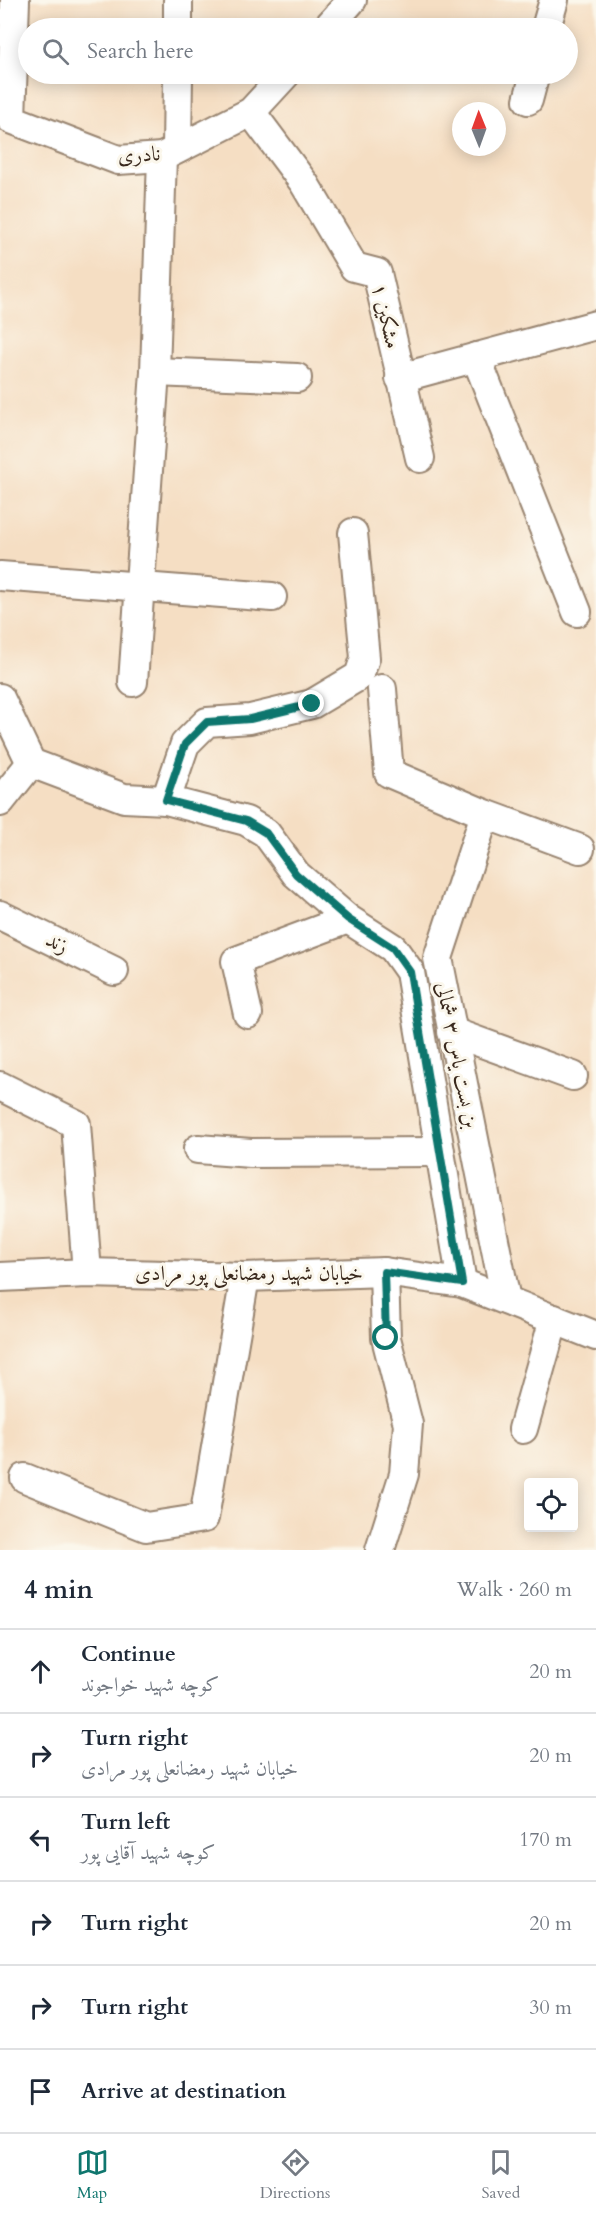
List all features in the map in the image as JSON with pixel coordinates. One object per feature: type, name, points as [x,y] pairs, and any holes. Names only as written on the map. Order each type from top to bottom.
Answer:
[{"type":"street","points":[[6,45],[15,0]]},
{"type":"street","points":[[178,0],[178,18]]},
{"type":"street","points":[[336,18],[352,0]]},
{"type":"street","points":[[549,18],[554,0]]},
{"type":"street","name":"نادری","points":[[6,45],[11,119],[118,160],[170,153],[251,112],[277,84]]},
{"type":"street","points":[[133,682],[138,588],[177,84]]},
{"type":"street","name":"مشکین ۱","points":[[251,112],[304,183],[354,267],[377,273],[420,458]]},
{"type":"street","points":[[400,378],[596,325]]},
{"type":"street","points":[[476,357],[577,612]]},
{"type":"street","points":[[155,372],[297,378]]},
{"type":"street","points":[[166,800],[185,744],[207,722],[250,719],[312,704],[359,676],[366,658],[353,533]]},
{"type":"street","points":[[0,576],[272,597]]},
{"type":"street","points":[[382,689],[388,773],[485,814],[580,849]]},
{"type":"street","points":[[0,698],[31,763],[124,798],[166,800],[246,821],[266,833],[296,874],[348,919],[393,948],[410,972],[462,1283]]},
{"type":"street","points":[[0,802],[31,763]]},
{"type":"street","name":"بن بست یاس ۳ شمالی","points":[[485,814],[438,958],[506,1300]]},
{"type":"street","name":"زند","points":[[0,915],[114,971]]},
{"type":"street","points":[[248,1014],[236,961],[348,919]]},
{"type":"street","points":[[452,1032],[573,1076]]},
{"type":"street","points":[[0,1086],[76,1124],[87,1273]]},
{"type":"street","points":[[198,1149],[251,1153],[440,1152]]},
{"type":"street","points":[[380,1550],[404,1474],[408,1424],[386,1338],[384,1272]]},
{"type":"street","name":"خیابان شهید رمضانعلی پور مرادی","points":[[0,1277],[87,1273],[245,1277],[384,1272],[462,1283],[596,1336]]},
{"type":"street","points":[[25,1478],[146,1527],[204,1518],[245,1277]]},
{"type":"street","points":[[523,1429],[554,1319]]},
{"type":"route","points":[[312,704],[250,719],[207,722],[185,744],[166,800],[246,821],[266,833],[296,874],[348,919],[393,948],[410,972],[462,1283],[384,1272],[386,1338]]}]
